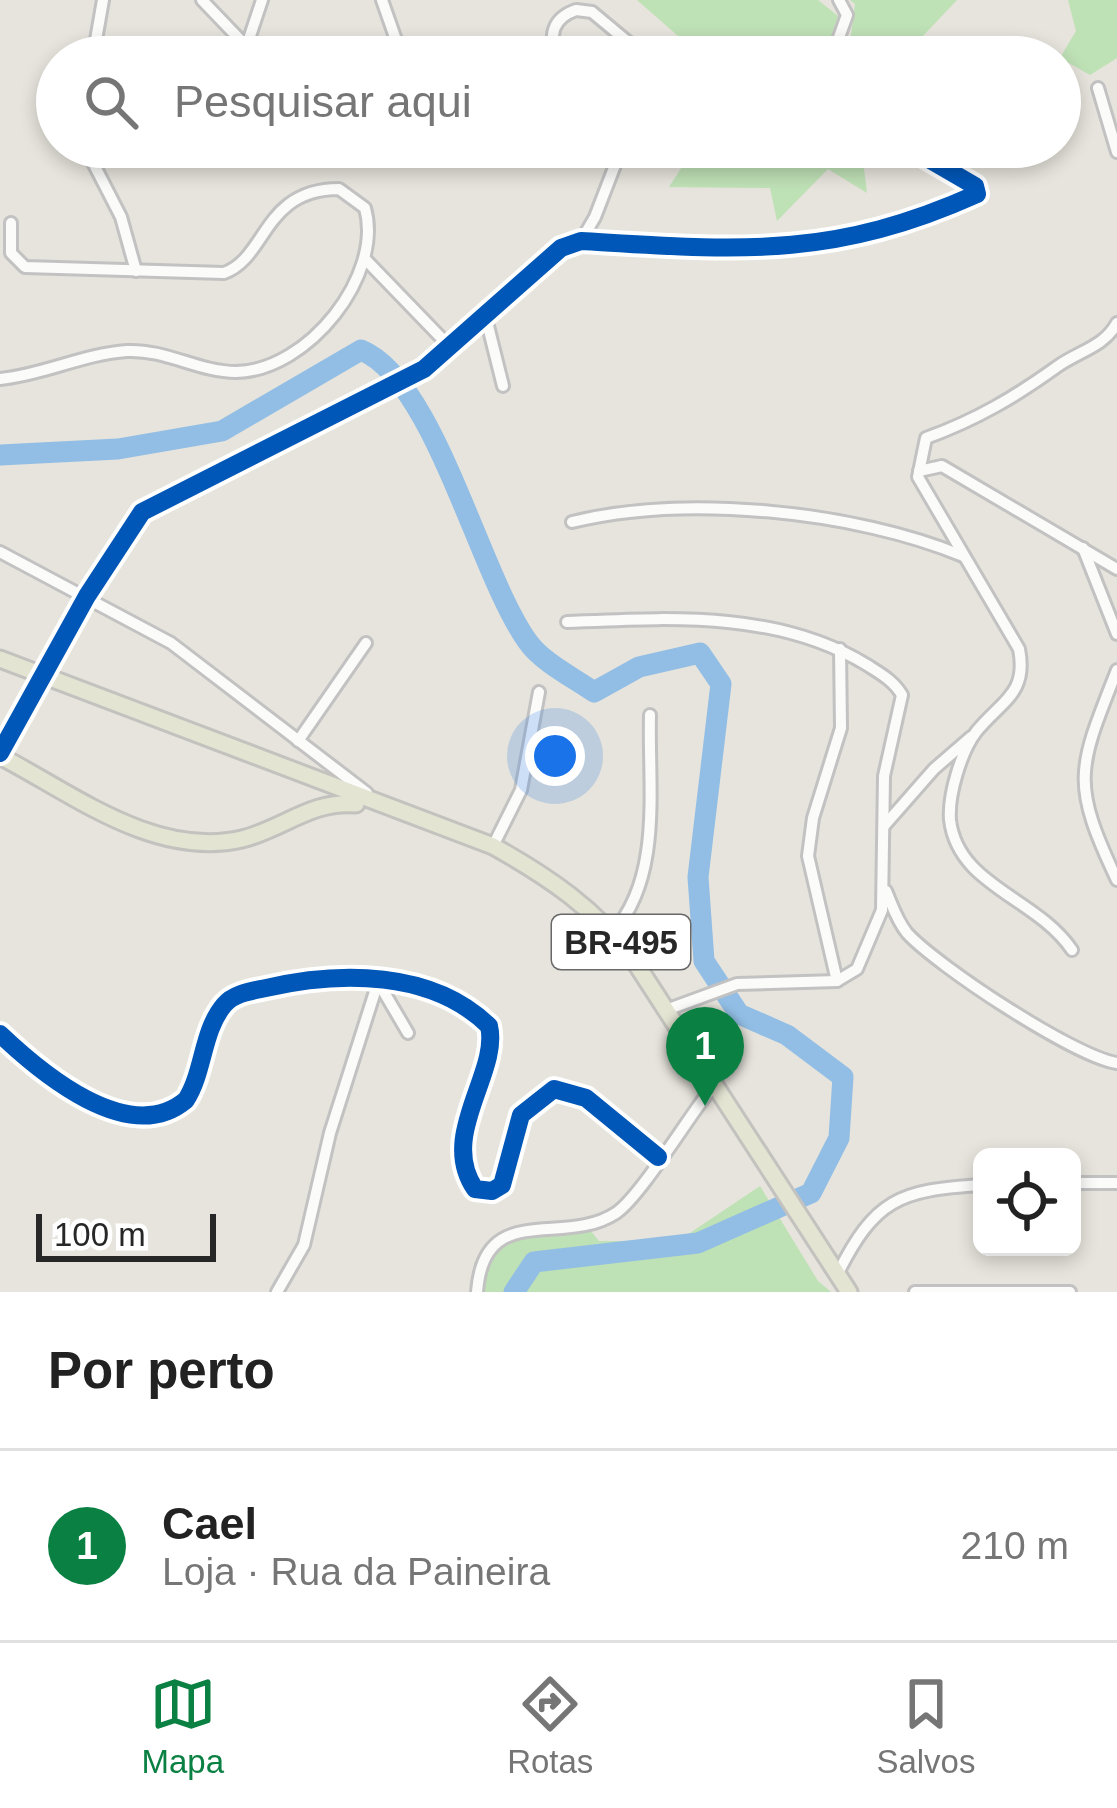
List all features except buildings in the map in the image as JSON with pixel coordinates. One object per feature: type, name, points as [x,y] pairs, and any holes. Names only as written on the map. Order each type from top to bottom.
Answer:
[{"type":"main road","name":"BR-495","points":[[0,659],[493,846],[546,877],[613,932],[849,1292]]},
{"type":"main road","name":"BR-495","points":[[0,754],[154,836],[194,843],[244,839],[335,802],[388,810]]},
{"type":"main road","points":[[302,776],[320,793],[302,812]]},
{"type":"street","points":[[97,36],[103,0]]},
{"type":"street","points":[[202,0],[232,36]]},
{"type":"street","points":[[251,36],[262,0]]},
{"type":"street","points":[[382,0],[395,36]]},
{"type":"street","points":[[839,0],[847,15],[840,36]]},
{"type":"street","points":[[553,36],[555,24],[576,10],[592,12],[621,36]]},
{"type":"street","points":[[1098,88],[1117,152]]},
{"type":"street","points":[[96,168],[121,218],[136,271]]},
{"type":"street","points":[[580,241],[596,218],[614,168]]},
{"type":"street","points":[[0,754],[87,596],[142,512],[378,397],[424,369],[549,255],[580,241],[782,250],[879,231],[976,194],[975,186],[944,168]]},
{"type":"street","points":[[0,379],[122,352],[232,372],[265,366],[313,337],[336,311],[371,239],[365,208],[346,192],[327,189],[278,211],[233,270],[26,267],[11,253],[10,223]]},
{"type":"street","points":[[365,259],[450,347]]},
{"type":"street","points":[[484,314],[503,386]]},
{"type":"street","points":[[882,829],[934,769],[1016,693],[1024,671],[1019,649],[920,484],[926,438],[1020,396],[1060,364],[1106,340],[1117,323]]},
{"type":"street","points":[[919,471],[941,466],[1117,569]]},
{"type":"street","points":[[572,522],[640,512],[792,513],[902,532],[962,556]]},
{"type":"street","points":[[1083,548],[1117,634]]},
{"type":"street","points":[[0,552],[183,651],[388,810]]},
{"type":"street","points":[[567,622],[656,618],[768,626],[840,649],[902,695],[884,776],[884,886],[868,950],[852,975],[837,981],[728,986],[666,1010]]},
{"type":"street","points":[[298,741],[365,643]]},
{"type":"street","points":[[837,981],[808,856],[813,818],[841,728],[840,649]]},
{"type":"street","points":[[1117,670],[1083,758],[1082,787],[1086,814],[1117,880]]},
{"type":"street","points":[[493,846],[521,790],[539,692]]},
{"type":"street","points":[[613,932],[634,907],[645,876],[650,715]]},
{"type":"street","points":[[974,735],[950,803],[957,846],[975,873],[1048,919],[1072,950]]},
{"type":"street","points":[[884,886],[904,930],[963,977],[1089,1055],[1117,1063]]},
{"type":"street","points":[[0,1034],[75,1091],[110,1108],[152,1115],[186,1100],[218,1014],[232,997],[336,976],[379,980],[451,1000],[489,1025],[491,1051],[467,1121],[466,1161],[475,1189],[492,1191],[502,1185],[520,1114],[554,1089],[586,1098],[658,1156]]},
{"type":"street","points":[[379,980],[408,1034]]},
{"type":"street","points":[[277,1292],[304,1245],[330,1133],[379,980]]},
{"type":"street","points":[[477,1292],[478,1269],[490,1247],[521,1231],[602,1220],[620,1211],[714,1085]]},
{"type":"street","points":[[1081,1184],[1117,1184]]},
{"type":"street","points":[[837,1275],[857,1235],[896,1197],[973,1186]]},
{"type":"street","points":[[915,1292],[1070,1292]]},
{"type":"green space","points":[[637,0],[818,0],[838,16],[833,36],[678,36]]},
{"type":"green space","points":[[850,0],[957,0],[923,36],[851,36],[855,4]]},
{"type":"green space","points":[[1068,0],[1117,0],[1117,58],[1090,75],[1081,70],[1081,36],[1073,36],[1076,31]]},
{"type":"green space","points":[[681,168],[864,168],[867,193],[828,169],[777,221],[770,188],[669,187]]},
{"type":"green space","points":[[760,1186],[818,1281],[831,1292],[480,1292],[474,1263],[497,1240],[590,1230],[599,1241],[668,1241],[690,1233]]},
{"type":"waterway","points":[[0,455],[118,449],[222,431],[361,350],[387,368],[411,399],[510,611],[541,656],[594,692],[639,667],[700,653],[721,684],[698,877],[704,961],[739,1014],[787,1035],[843,1077],[839,1138],[811,1193],[698,1243],[534,1262],[514,1292]]},
{"type":"cycle path","points":[[0,753],[87,596],[142,512],[424,369],[561,248],[581,241],[735,247],[828,240],[924,215],[977,194],[975,186],[944,168]]},
{"type":"cycle path","points":[[0,1034],[38,1067],[87,1099],[139,1115],[163,1113],[186,1100],[211,1027],[233,998],[324,979],[413,985],[466,1008],[489,1026],[486,1064],[463,1147],[465,1168],[475,1189],[492,1191],[502,1185],[521,1115],[554,1089],[586,1098],[658,1157]]},
{"type":"place","name":"Cael","points":[[705,1106]]}]
